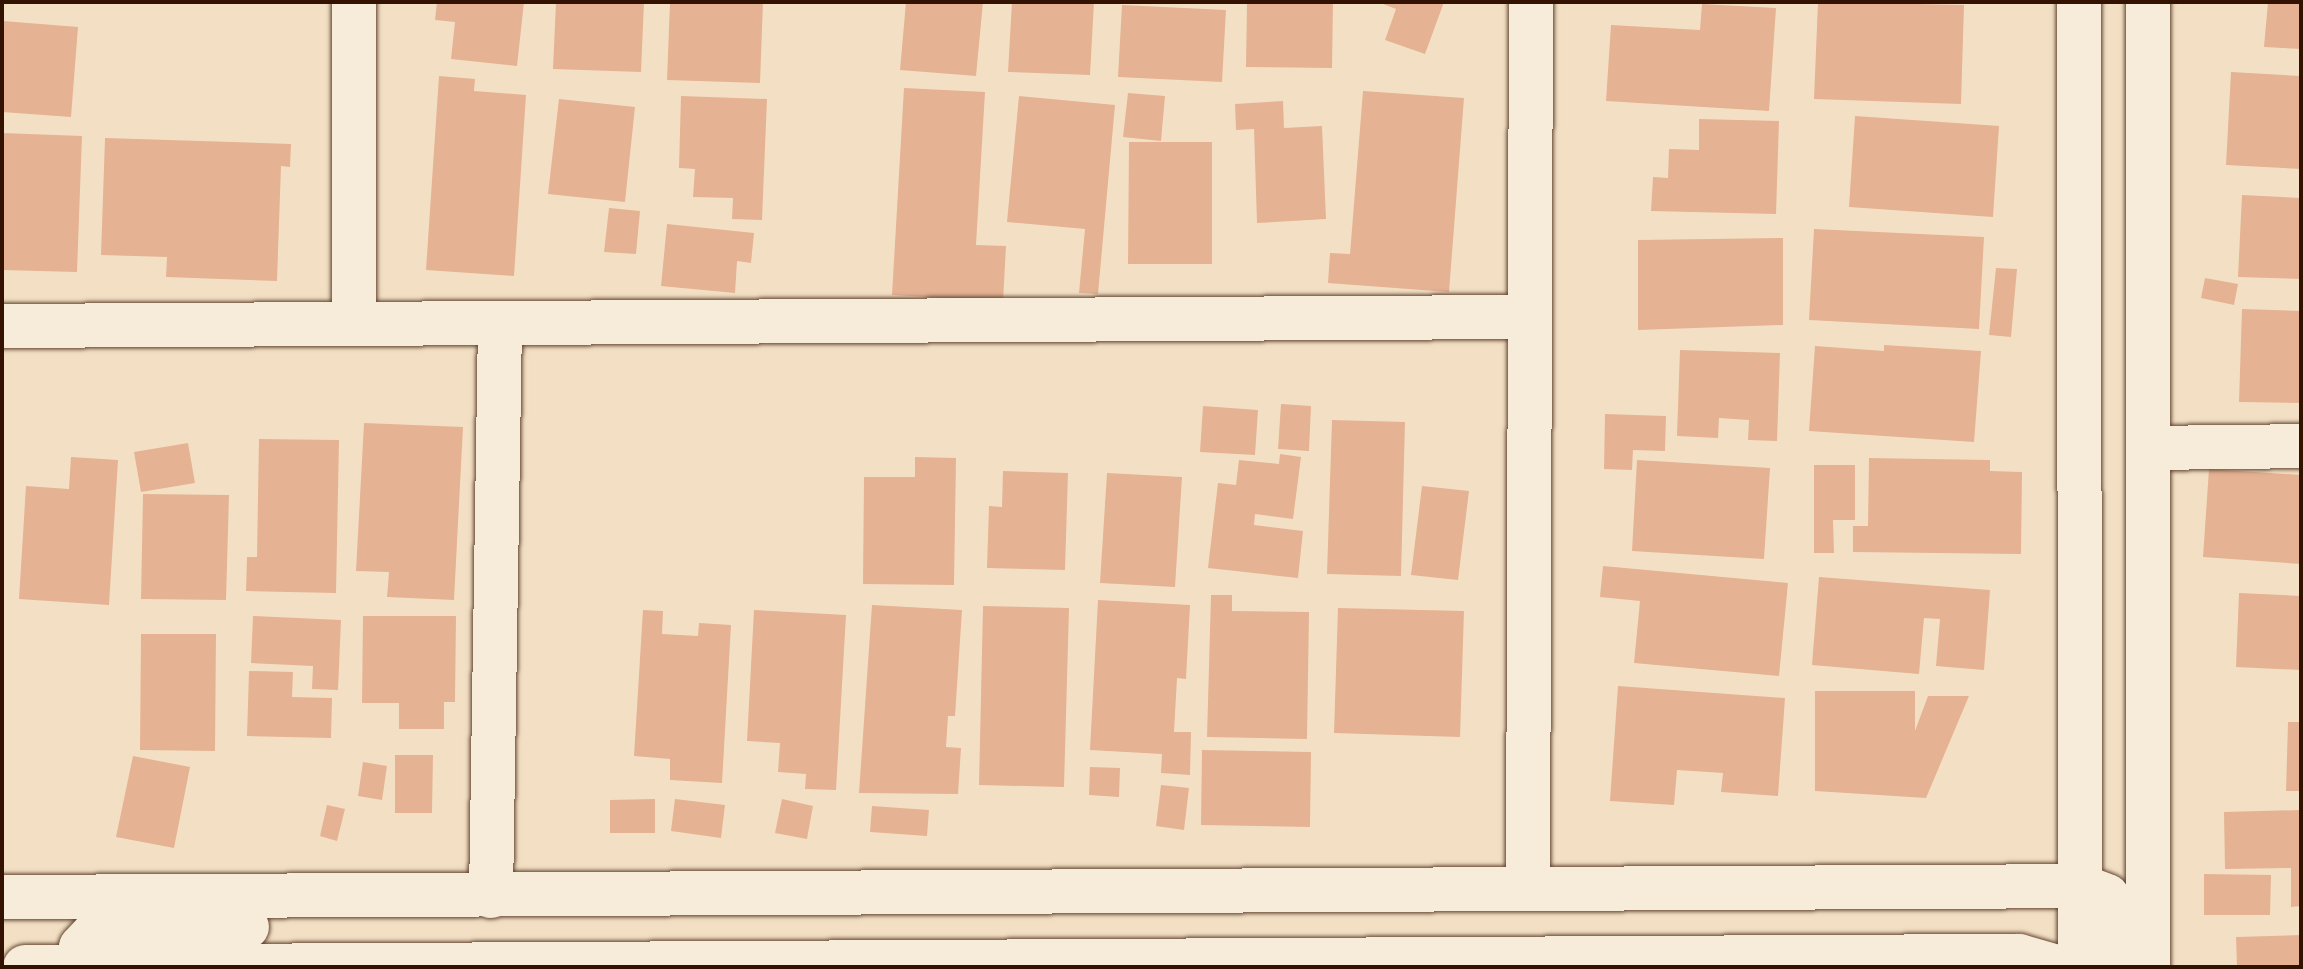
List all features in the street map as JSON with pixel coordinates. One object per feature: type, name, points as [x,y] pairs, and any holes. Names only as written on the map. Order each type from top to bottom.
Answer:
[{"type":"street","points":[[354,2],[354,324]]},
{"type":"street","points":[[1528,889],[1527,317],[1531,2]]},
{"type":"street","points":[[2079,2],[2080,967]]},
{"type":"street","points":[[2148,2],[2148,967]]},
{"type":"street","points":[[2,326],[1527,317]]},
{"type":"street","points":[[491,896],[500,323]]},
{"type":"street","points":[[2148,448],[2301,446]]},
{"type":"street","points":[[2,897],[2081,886],[2107,896],[2115,908],[2118,967]]},
{"type":"street","points":[[79,967],[87,937],[112,928],[277,926],[386,896]]},
{"type":"street","points":[[25,967],[1203,963],[2019,956],[2057,967]]},
{"type":"building","points":[[437,2],[524,2],[517,66],[451,59],[455,22],[435,20]]},
{"type":"building","points":[[556,2],[644,2],[641,72],[553,69]]},
{"type":"building","points":[[670,2],[763,2],[760,83],[667,80]]},
{"type":"building","points":[[906,2],[983,2],[976,76],[900,70]]},
{"type":"building","points":[[1012,2],[1094,2],[1090,75],[1008,72]]},
{"type":"building","points":[[1247,2],[1333,2],[1332,68],[1246,67]]},
{"type":"building","points":[[1378,2],[1444,2],[1425,54],[1385,40],[1396,9]]},
{"type":"building","points":[[1818,2],[1964,5],[1961,104],[1814,99]]},
{"type":"building","points":[[2268,2],[2301,2],[2301,49],[2264,47]]},
{"type":"building","points":[[1702,4],[1776,8],[1769,111],[1606,101],[1611,25],[1700,30]]},
{"type":"building","points":[[1122,5],[1226,10],[1222,82],[1118,77]]},
{"type":"building","points":[[3,21],[78,27],[71,117],[2,112]]},
{"type":"building","points":[[2231,72],[2301,76],[2301,169],[2226,165]]},
{"type":"building","points":[[439,76],[475,79],[474,91],[526,95],[514,276],[426,270]]},
{"type":"building","points":[[904,88],[985,92],[976,245],[1006,246],[1003,301],[892,295]]},
{"type":"building","points":[[1363,91],[1464,98],[1449,292],[1328,283],[1330,253],[1350,254]]},
{"type":"building","points":[[1128,93],[1165,96],[1161,141],[1123,137]]},
{"type":"building","points":[[681,96],[767,99],[762,220],[732,219],[733,198],[693,197],[695,169],[679,168]]},
{"type":"building","points":[[1019,96],[1115,105],[1098,294],[1079,293],[1085,229],[1007,222]]},
{"type":"building","points":[[559,99],[635,107],[625,202],[548,194]]},
{"type":"building","points":[[1283,101],[1284,128],[1322,126],[1326,219],[1257,223],[1254,129],[1236,130],[1235,104]]},
{"type":"building","points":[[1855,116],[1999,126],[1993,217],[1849,207]]},
{"type":"building","points":[[1699,119],[1779,121],[1776,214],[1651,211],[1653,177],[1668,178],[1669,149],[1699,150]]},
{"type":"building","points":[[2,133],[82,136],[77,272],[2,270]]},
{"type":"building","points":[[105,138],[291,144],[290,167],[281,166],[277,281],[166,277],[167,257],[101,255]]},
{"type":"building","points":[[1129,142],[1212,142],[1212,264],[1128,264]]},
{"type":"building","points":[[2242,195],[2301,198],[2301,279],[2238,277]]},
{"type":"building","points":[[609,208],[640,211],[636,254],[604,252]]},
{"type":"building","points":[[667,224],[754,233],[751,263],[737,261],[735,293],[661,286]]},
{"type":"building","points":[[1814,229],[1984,237],[1979,329],[1809,320]]},
{"type":"building","points":[[1783,238],[1783,325],[1638,330],[1638,240]]},
{"type":"building","points":[[1996,268],[2017,269],[2011,337],[1989,335]]},
{"type":"building","points":[[2205,278],[2238,284],[2234,305],[2201,298]]},
{"type":"building","points":[[2242,309],[2301,311],[2301,403],[2239,402]]},
{"type":"building","points":[[1884,345],[1981,351],[1974,442],[1809,431],[1815,346],[1884,351]]},
{"type":"building","points":[[1680,350],[1780,353],[1777,441],[1748,440],[1749,420],[1719,418],[1718,438],[1677,436]]},
{"type":"building","points":[[1281,404],[1311,406],[1309,451],[1278,449]]},
{"type":"building","points":[[1203,406],[1258,410],[1255,455],[1200,452]]},
{"type":"building","points":[[1605,414],[1666,416],[1665,451],[1633,450],[1632,470],[1604,469]]},
{"type":"building","points":[[1332,420],[1405,422],[1401,576],[1327,574]]},
{"type":"building","points":[[364,423],[463,427],[454,600],[387,597],[389,572],[356,571]]},
{"type":"building","points":[[259,439],[339,440],[336,593],[246,591],[247,557],[257,557]]},
{"type":"building","points":[[188,443],[195,483],[141,492],[134,452]]},
{"type":"building","points":[[1280,454],[1301,457],[1293,519],[1255,514],[1254,525],[1303,531],[1298,578],[1208,568],[1218,483],[1236,485],[1239,460],[1279,464]]},
{"type":"building","points":[[71,457],[118,460],[109,605],[19,599],[26,486],[69,489]]},
{"type":"building","points":[[915,457],[956,458],[954,585],[863,584],[864,477],[915,477]]},
{"type":"building","points":[[1869,458],[1990,460],[1990,471],[2022,472],[2021,554],[1853,552],[1853,526],[1868,526]]},
{"type":"building","points":[[1637,460],[1770,468],[1764,559],[1632,551]]},
{"type":"building","points":[[1814,465],[1855,465],[1855,520],[1833,520],[1834,553],[1814,553]]},
{"type":"building","points":[[2209,469],[2301,475],[2301,564],[2203,557]]},
{"type":"building","points":[[1003,471],[1068,473],[1065,570],[987,568],[989,506],[1002,507]]},
{"type":"building","points":[[1107,473],[1182,477],[1175,587],[1100,583]]},
{"type":"building","points":[[1422,486],[1469,491],[1458,580],[1411,575]]},
{"type":"building","points":[[143,494],[229,495],[226,600],[141,599]]},
{"type":"building","points":[[1603,566],[1788,583],[1779,676],[1634,663],[1640,601],[1600,597]]},
{"type":"building","points":[[1819,577],[1990,590],[1984,670],[1936,666],[1940,619],[1924,618],[1919,674],[1812,665]]},
{"type":"building","points":[[2239,593],[2301,596],[2301,670],[2236,667]]},
{"type":"building","points":[[1211,595],[1232,595],[1232,611],[1309,612],[1307,739],[1207,737]]},
{"type":"building","points":[[1098,600],[1190,605],[1186,679],[1177,678],[1174,732],[1191,732],[1190,775],[1161,773],[1162,754],[1090,750]]},
{"type":"building","points":[[872,605],[962,610],[955,716],[948,716],[946,747],[961,748],[958,794],[859,793]]},
{"type":"building","points":[[983,606],[1069,608],[1064,787],[979,785]]},
{"type":"building","points":[[1338,608],[1464,611],[1460,737],[1334,733]]},
{"type":"building","points":[[643,610],[663,611],[662,634],[698,636],[699,623],[731,625],[722,783],[670,780],[670,759],[634,756]]},
{"type":"building","points":[[754,610],[846,615],[836,790],[805,789],[806,774],[778,772],[780,743],[747,741]]},
{"type":"building","points":[[253,616],[341,620],[338,690],[312,689],[313,666],[251,663]]},
{"type":"building","points":[[363,616],[456,616],[455,702],[444,702],[444,729],[399,729],[399,703],[362,703]]},
{"type":"building","points":[[141,634],[216,634],[215,751],[140,750]]},
{"type":"building","points":[[249,671],[293,672],[292,697],[332,698],[331,738],[247,736]]},
{"type":"building","points":[[1618,686],[1785,698],[1778,796],[1721,792],[1723,773],[1677,770],[1674,805],[1610,801]]},
{"type":"building","points":[[1815,691],[1915,691],[1915,731],[1928,696],[1969,696],[1926,798],[1815,791]]},
{"type":"building","points":[[2288,722],[2301,722],[2301,791],[2286,791]]},
{"type":"building","points":[[1202,750],[1311,752],[1310,827],[1201,825]]},
{"type":"building","points":[[395,755],[433,755],[432,813],[395,813]]},
{"type":"building","points":[[133,756],[190,767],[174,848],[116,837]]},
{"type":"building","points":[[363,762],[387,766],[382,800],[358,796]]},
{"type":"building","points":[[1090,767],[1120,768],[1119,797],[1089,795]]},
{"type":"building","points":[[1161,785],[1189,788],[1184,830],[1156,826]]},
{"type":"building","points":[[655,799],[655,833],[610,833],[610,800]]},
{"type":"building","points":[[675,799],[725,805],[721,838],[671,831]]},
{"type":"building","points":[[782,799],[813,806],[807,839],[775,833]]},
{"type":"building","points":[[327,805],[345,809],[337,841],[320,836]]},
{"type":"building","points":[[872,806],[929,810],[927,836],[870,832]]},
{"type":"building","points":[[2301,810],[2301,906],[2291,907],[2291,868],[2225,869],[2224,812]]},
{"type":"building","points":[[2204,874],[2271,875],[2270,915],[2204,915]]},
{"type":"building","points":[[2301,935],[2301,967],[2237,967],[2236,937]]}]
